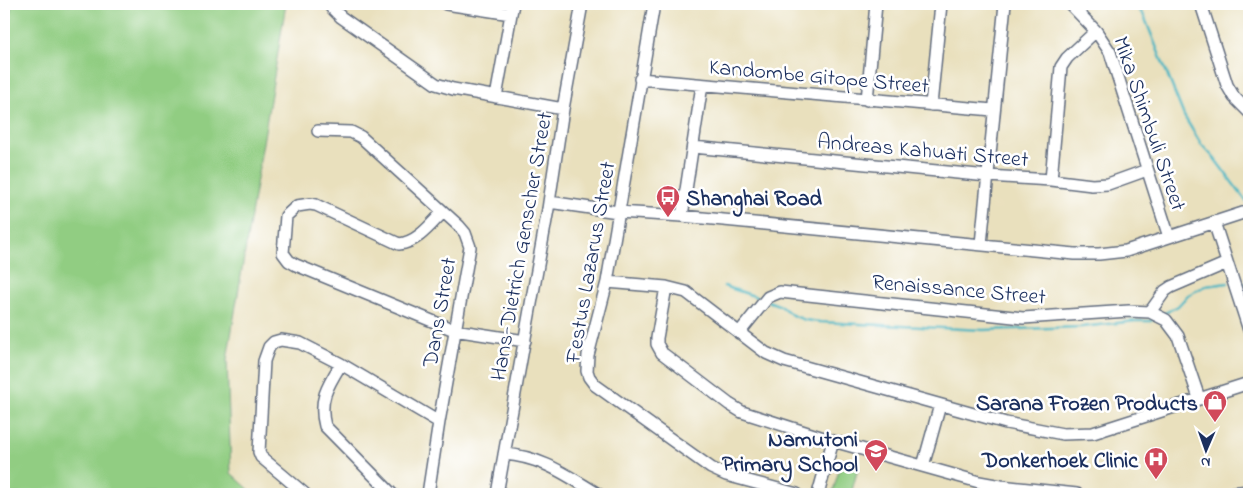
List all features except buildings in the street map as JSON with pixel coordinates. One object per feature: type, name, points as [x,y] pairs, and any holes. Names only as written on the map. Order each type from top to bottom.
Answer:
[{"type":"street","points":[[330,4],[341,17],[430,81],[448,88],[563,109]]},
{"type":"street","points":[[446,4],[512,9],[496,97]]},
{"type":"street","name":"Hans-Dietrich Genscher Street","points":[[497,494],[582,4]]},
{"type":"street","name":"Festus Lazarus Street","points":[[654,4],[607,282],[588,355],[587,371],[595,385],[711,468],[726,475],[797,494]]},
{"type":"street","points":[[867,100],[876,4]]},
{"type":"street","points":[[931,105],[941,4]]},
{"type":"street","points":[[981,244],[1005,4]]},
{"type":"street","name":"Mika Shimbuli Street","points":[[1070,4],[1096,31],[1110,52],[1169,237]]},
{"type":"street","points":[[1201,4],[1227,85],[1234,98],[1249,112]]},
{"type":"street","points":[[1051,180],[1061,67],[1067,58],[1096,31]]},
{"type":"street","name":"Kandombe Gitope Street","points":[[640,79],[993,110]]},
{"type":"street","points":[[682,216],[702,85]]},
{"type":"street","name":"Dans Street","points":[[318,131],[351,132],[361,136],[465,233],[470,248],[454,330],[428,494]]},
{"type":"street","name":"Andreas Kahuati Street","points":[[693,147],[1100,185],[1148,170]]},
{"type":"street","points":[[549,202],[618,212],[682,216],[1051,252],[1099,254],[1126,251],[1249,210]]},
{"type":"street","points":[[443,212],[416,239],[399,244],[324,208],[304,204],[297,206],[286,216],[282,249],[285,258],[289,261],[454,330],[525,341]]},
{"type":"street","points":[[1214,222],[1249,330]]},
{"type":"street","points":[[1199,398],[1178,336],[1166,320],[1150,312],[1165,291],[1171,287],[1227,263]]},
{"type":"street","points":[[607,282],[666,287],[686,292],[766,353],[784,361],[1006,423],[1063,434],[1093,433],[1249,383]]},
{"type":"street","points":[[666,287],[657,338],[659,348],[666,357],[742,412],[833,441],[988,484],[1077,494]]},
{"type":"street","name":"Renaissance Street","points":[[739,333],[768,297],[780,292],[1024,318],[1130,311],[1150,312]]},
{"type":"street","points":[[304,494],[261,457],[259,452],[264,361],[274,342],[287,340],[300,343],[341,364],[439,422]]},
{"type":"street","points":[[341,364],[325,390],[323,420],[325,426],[392,494]]},
{"type":"street","points":[[923,466],[940,405]]},
{"type":"street","points":[[818,494],[833,441]]},
{"type":"street","points":[[504,454],[541,461],[598,494]]},
{"type":"street","points":[[1221,494],[1249,491]]},
{"type":"green space","points":[[12,4],[286,4],[227,360],[231,473],[254,494],[4,494],[4,45]]},
{"type":"green space","points":[[842,460],[859,465],[851,494],[832,494]]},
{"type":"waterway","points":[[1135,4],[1144,16],[1184,116],[1201,144],[1214,158],[1249,205]]},
{"type":"waterway","points":[[1163,314],[1178,306],[1188,295],[1205,286],[1228,283]]},
{"type":"waterway","points":[[1241,284],[1249,284]]},
{"type":"waterway","points":[[724,286],[763,299]]},
{"type":"waterway","points":[[768,301],[805,320],[983,330],[1082,327],[1150,321],[1156,318]]},
{"type":"place","name":"Shanghai Road","points":[[668,218]]},
{"type":"place","name":"Sarana Frozen Products","points":[[1215,423]]},
{"type":"place","name":"Namutoni Primary School","points":[[876,472]]},
{"type":"place","name":"Donkerhoek Clinic","points":[[1156,480]]}]
